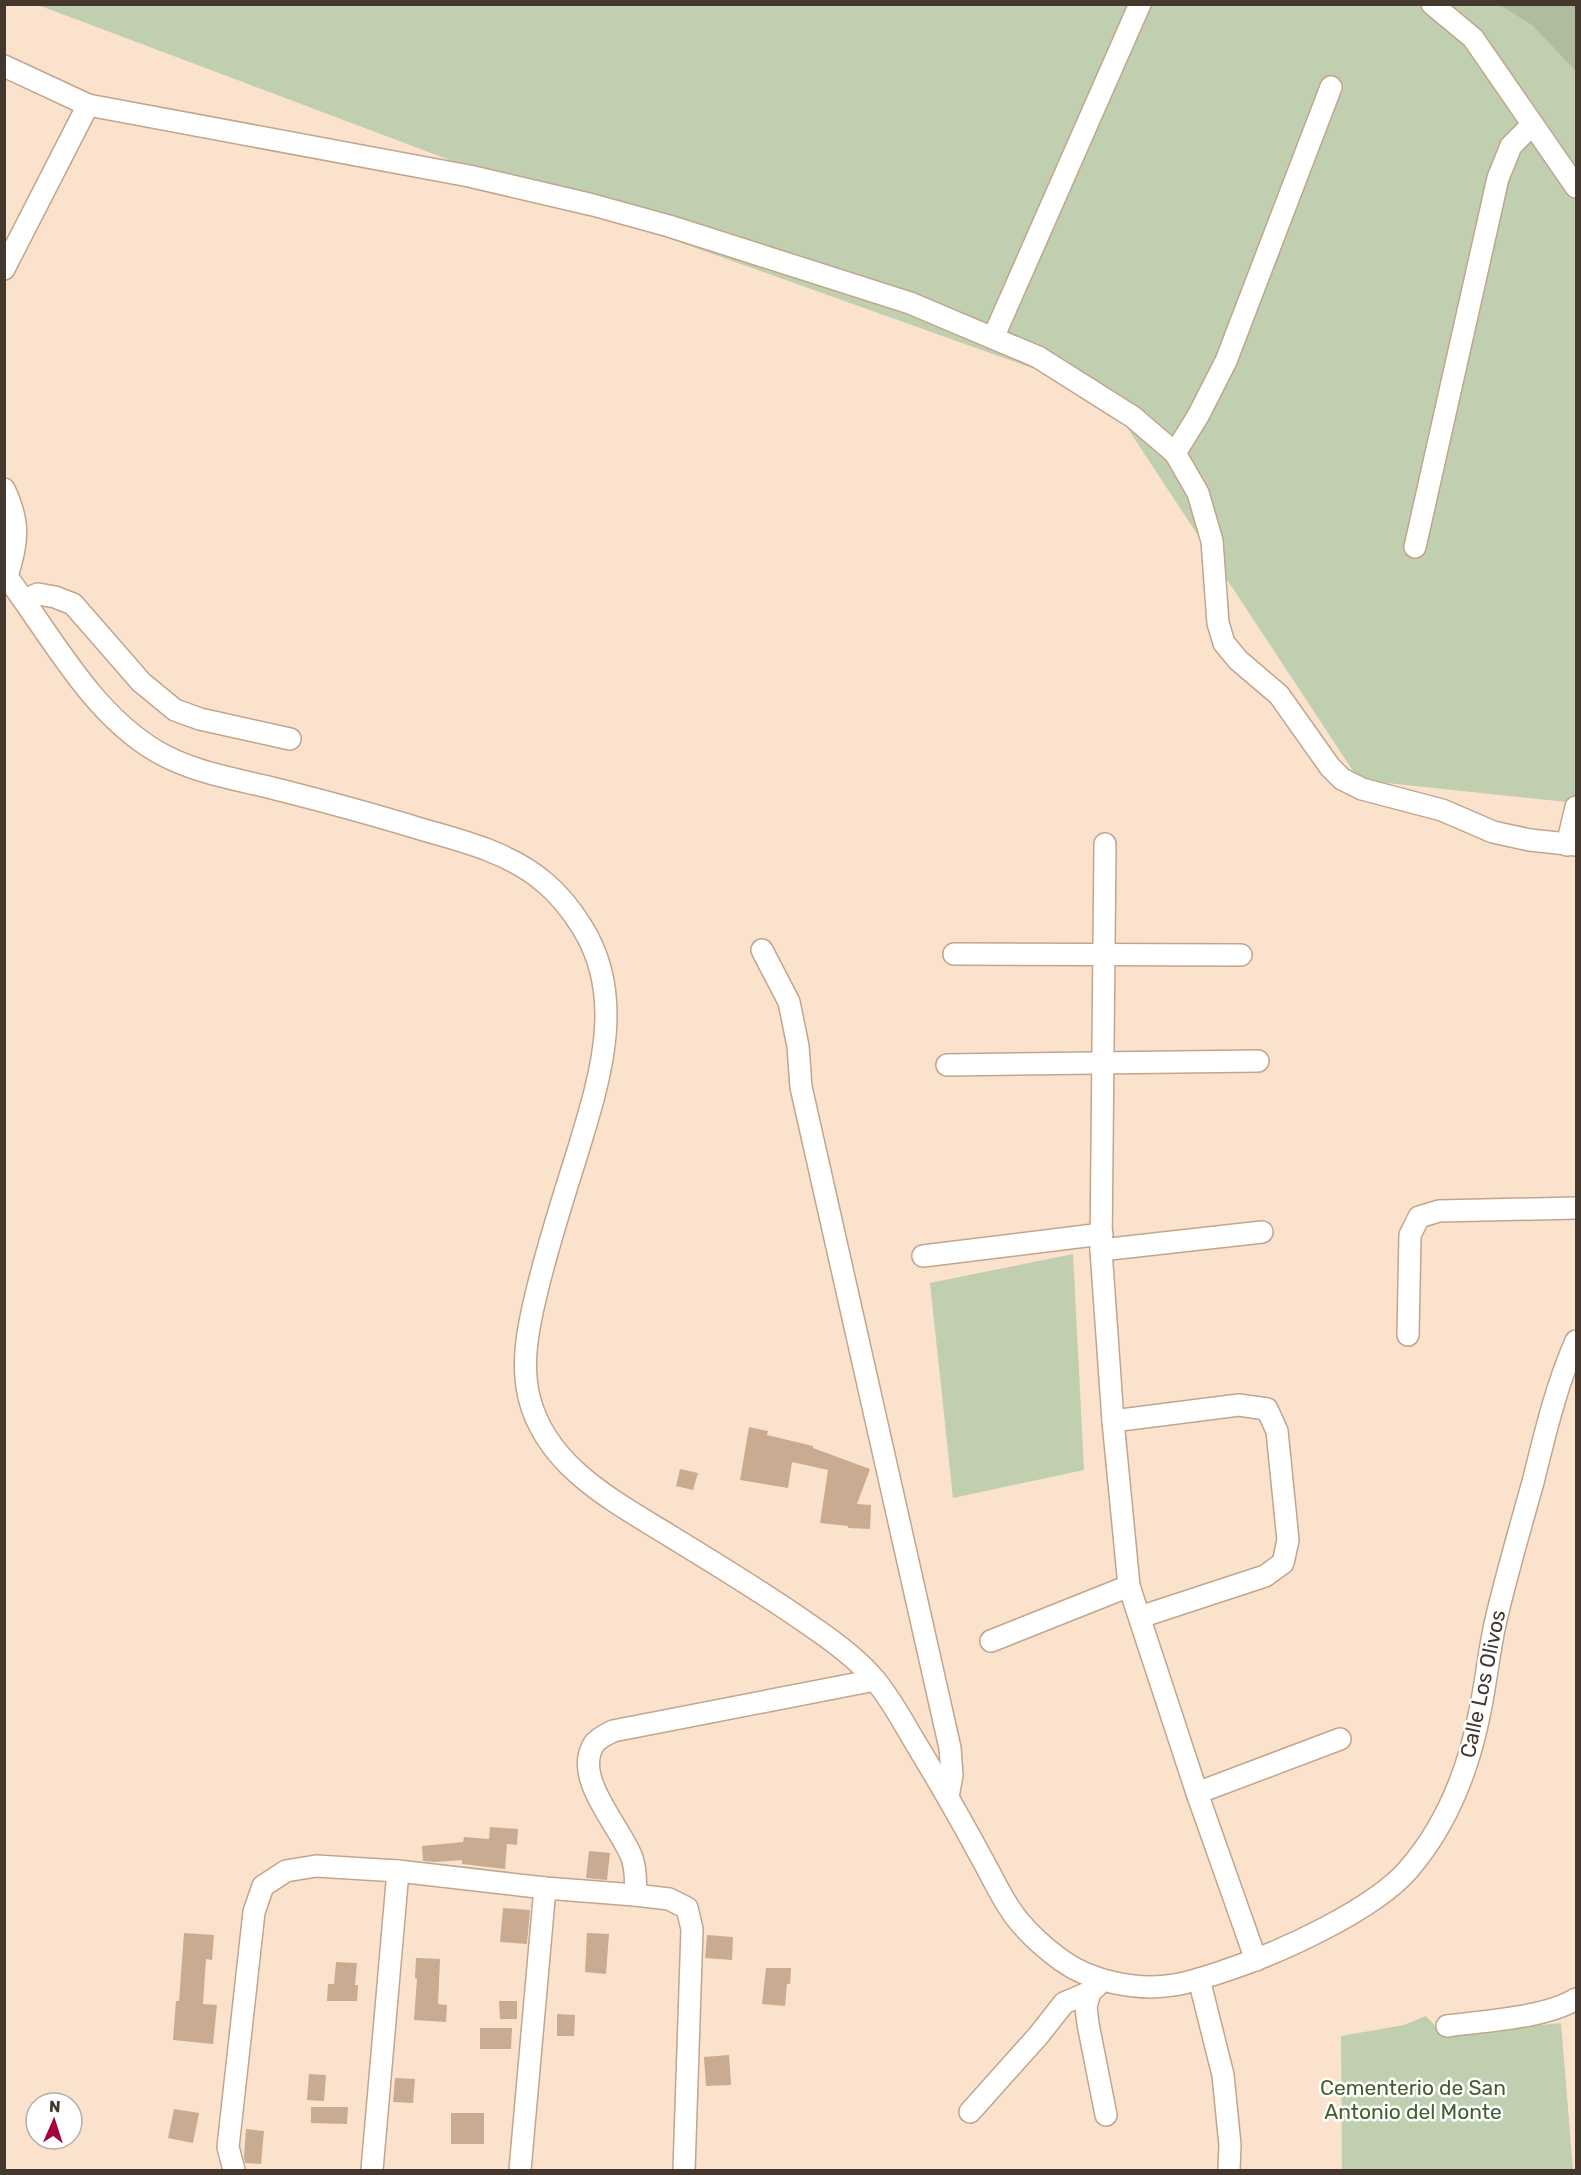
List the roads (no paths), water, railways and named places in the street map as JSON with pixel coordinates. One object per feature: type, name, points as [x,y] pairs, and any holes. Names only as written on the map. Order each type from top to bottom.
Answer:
[{"type":"street","points":[[993,338],[1140,4]]},
{"type":"street","points":[[1432,4],[1473,38],[1576,188]]},
{"type":"street","points":[[4,66],[88,105],[469,176],[593,205],[669,226],[910,303],[1038,357],[1133,417],[1175,453],[1198,493],[1212,542],[1218,623],[1224,643],[1238,660],[1279,695],[1330,767],[1342,780],[1362,789],[1442,810],[1493,832],[1572,845],[1576,807]]},
{"type":"street","points":[[1175,453],[1198,416],[1226,361],[1331,87]]},
{"type":"street","points":[[4,268],[88,105]]},
{"type":"street","points":[[1415,547],[1498,178],[1511,146],[1532,125]]},
{"type":"street","points":[[4,489],[16,525],[15,551],[6,574]]},
{"type":"street","name":"Calle Los Olivos","points":[[6,574],[69,664],[97,699],[126,729],[156,751],[196,770],[348,807],[456,839],[513,862],[544,881],[568,907],[587,935],[600,968],[606,1002],[606,1042],[599,1079],[551,1238],[528,1327],[525,1361],[529,1399],[543,1432],[566,1464],[603,1494],[784,1607],[834,1641],[875,1680],[898,1713],[948,1797],[1015,1918],[1060,1959],[1097,1986],[1170,1986],[1256,1960],[1351,1913],[1405,1874],[1437,1830],[1458,1790],[1479,1720],[1496,1622],[1554,1402],[1576,1341]]},
{"type":"street","points":[[24,600],[38,594],[56,597],[73,604],[141,682],[175,710],[200,719],[290,739]]},
{"type":"street","points":[[1105,844],[1102,1242],[1113,1420],[1129,1586],[1197,1793],[1256,1960]]},
{"type":"street","points":[[762,950],[789,1002],[798,1046],[801,1087],[950,1748],[952,1775],[948,1797]]},
{"type":"street","points":[[954,954],[1241,955]]},
{"type":"street","points":[[947,1065],[1258,1061]]},
{"type":"street","points":[[1408,1335],[1410,1236],[1419,1217],[1439,1211],[1576,1208]]},
{"type":"street","points":[[923,1256],[1262,1232]]},
{"type":"street","points":[[1113,1420],[1239,1405],[1267,1409],[1277,1431],[1288,1540],[1283,1563],[1265,1576],[1140,1617]]},
{"type":"street","points":[[991,1641],[1129,1586]]},
{"type":"street","points":[[635,1895],[636,1879],[632,1859],[591,1784],[587,1763],[594,1743],[613,1731],[875,1680]]},
{"type":"street","points":[[1197,1793],[1340,1739]]},
{"type":"street","points":[[234,2170],[228,2147],[254,1912],[263,1886],[286,1871],[316,1866],[398,1871],[545,1888],[635,1895],[669,1899],[687,1908],[692,1929],[684,2170]]},
{"type":"street","points":[[372,2170],[398,1871]]},
{"type":"street","points":[[520,2170],[545,1888]]},
{"type":"street","points":[[1199,1979],[1223,2075],[1230,2145],[1229,2170]]},
{"type":"street","points":[[970,2112],[1038,2036],[1064,2003],[1097,1986]]},
{"type":"street","points":[[1097,1986],[1086,2007],[1106,2115]]},
{"type":"street","points":[[1447,2026],[1533,2014],[1566,2005],[1576,1999]]},
{"type":"park label","name":"Cementerio de San Antonio del Monte","points":[[1413,2100]]}]
